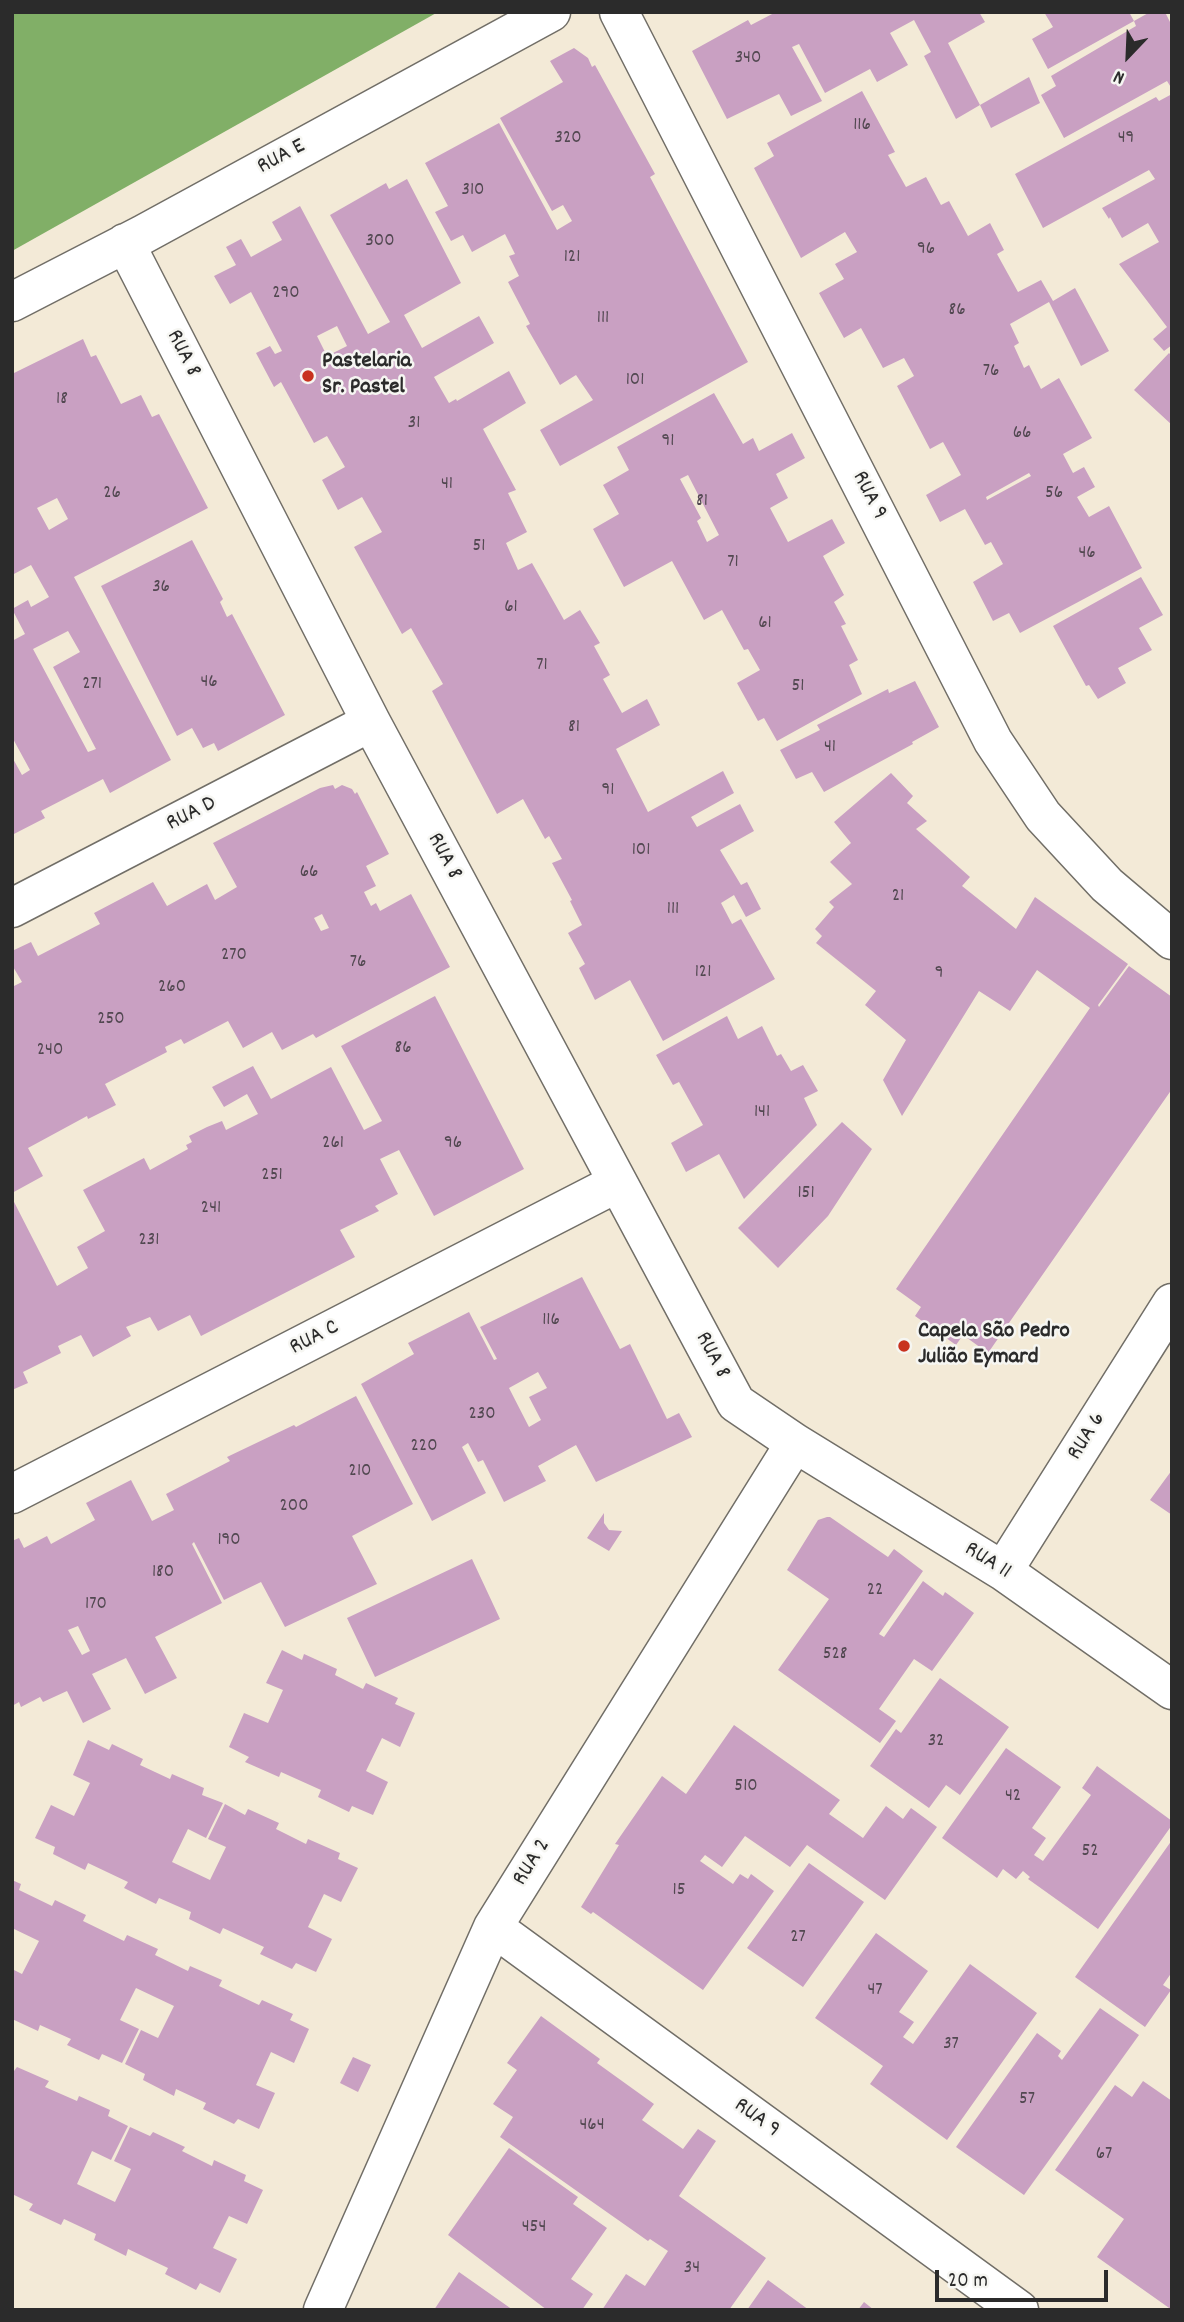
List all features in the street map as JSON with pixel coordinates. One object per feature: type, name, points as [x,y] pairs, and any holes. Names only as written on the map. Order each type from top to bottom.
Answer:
[{"type":"street","name":"RUA E","points":[[12,302],[551,12]]},
{"type":"street","name":"RUA 9","points":[[618,12],[993,741],[1043,816],[1107,886],[1172,940]]},
{"type":"street","name":"RUA 8","points":[[125,243],[372,722],[736,1403],[795,1443]]},
{"type":"street","name":"RUA D","points":[[12,908],[372,722]]},
{"type":"street","name":"RUA C","points":[[12,1494],[617,1183]]},
{"type":"street","name":"RUA 6","points":[[1003,1571],[1172,1303]]},
{"type":"street","name":"RUA 11","points":[[795,1443],[1003,1571],[1172,1690]]},
{"type":"street","name":"RUA 2","points":[[323,2310],[493,1927],[795,1443]]},
{"type":"street","name":"RUA 9","points":[[493,1927],[1019,2310]]},
{"type":"green space","points":[[12,12],[438,12],[12,251]]},
{"type":"building","points":[[776,12],[979,12],[985,22],[948,43],[980,105],[956,119],[924,56],[931,52],[914,20],[890,33],[908,65],[877,82],[870,69],[825,93],[799,44],[792,47],[822,101],[791,116],[779,94],[727,119],[692,51],[748,20],[751,25]]},
{"type":"building","points":[[1044,12],[1129,12],[1134,21],[1048,69],[1032,39],[1053,27]]},
{"type":"building","points":[[1150,12],[1165,12],[1172,26],[1172,89],[1167,81],[1064,138],[1041,95],[1056,86],[1051,76],[1136,26],[1134,21]]},
{"type":"building","points":[[574,48],[588,58],[592,67],[595,65],[655,174],[650,177],[748,362],[560,466],[540,430],[593,400],[576,375],[560,385],[526,326],[530,324],[508,282],[519,276],[509,256],[515,254],[505,234],[472,252],[463,235],[451,241],[435,212],[448,206],[425,163],[499,123],[557,230],[572,221],[563,205],[552,211],[500,118],[563,82],[550,61]]},
{"type":"building","points":[[1029,77],[1040,103],[991,128],[980,105]]},
{"type":"building","points":[[862,91],[895,152],[888,155],[906,187],[926,177],[941,205],[949,201],[968,236],[990,223],[1004,250],[997,254],[1018,292],[1041,280],[1053,301],[1075,288],[1109,351],[1081,366],[1049,302],[1010,324],[1019,343],[1014,346],[1024,368],[1029,365],[1041,389],[1059,378],[1092,438],[1063,454],[1073,473],[1084,467],[1095,487],[1077,497],[1089,517],[1109,506],[1142,568],[1020,633],[1009,613],[993,621],[973,582],[1003,564],[991,542],[985,545],[965,509],[940,522],[926,495],[961,475],[943,442],[930,449],[897,386],[914,376],[904,358],[883,368],[861,328],[844,338],[819,293],[844,279],[835,264],[857,252],[845,232],[801,258],[754,168],[774,156],[767,143]],"holes":[[[1029,473],[1031,476],[987,500],[986,497]]]},
{"type":"building","points":[[1172,94],[1172,345],[1164,351],[1153,339],[1167,327],[1119,264],[1159,242],[1148,223],[1122,238],[1102,208],[1155,179],[1149,170],[1043,228],[1015,174],[1156,97],[1159,101]]},
{"type":"building","points":[[407,179],[461,283],[404,315],[422,348],[479,316],[494,343],[434,377],[449,403],[509,371],[526,403],[483,429],[516,490],[508,493],[527,532],[506,543],[518,570],[532,563],[564,620],[580,610],[600,643],[594,646],[610,675],[603,679],[622,713],[647,699],[660,725],[616,749],[648,812],[723,771],[734,793],[691,817],[697,827],[740,804],[754,831],[720,850],[741,885],[747,882],[761,909],[746,917],[734,895],[721,903],[732,924],[741,919],[775,979],[663,1041],[630,980],[595,1000],[579,968],[585,964],[568,933],[582,925],[552,863],[562,859],[549,836],[545,839],[523,799],[497,814],[432,691],[443,684],[411,628],[402,634],[354,547],[382,532],[362,497],[338,510],[322,480],[345,467],[327,436],[314,443],[281,382],[274,387],[256,353],[270,346],[275,354],[282,351],[251,292],[230,304],[214,276],[236,265],[226,247],[241,239],[251,257],[282,240],[272,222],[300,206],[368,334],[390,322],[330,215],[386,183],[389,189]],"holes":[[[337,326],[347,346],[327,356],[317,336]]]},
{"type":"building","points":[[83,339],[91,357],[96,355],[121,404],[141,395],[152,417],[159,414],[208,508],[74,577],[171,760],[110,793],[103,779],[41,811],[45,818],[12,835],[12,757],[22,775],[30,770],[12,737],[12,641],[25,634],[12,609],[28,600],[31,607],[49,597],[31,565],[12,575],[12,374]],"holes":[[[57,498],[68,519],[49,530],[37,508]],[[68,631],[80,652],[53,667],[96,749],[88,752],[33,649]]]},
{"type":"building","points":[[1169,353],[1172,356],[1172,425],[1134,390]]},
{"type":"building","points":[[714,393],[743,444],[753,438],[759,451],[792,433],[805,458],[776,474],[788,498],[770,508],[788,542],[832,519],[845,543],[823,556],[844,595],[834,602],[846,624],[841,626],[858,660],[849,665],[862,694],[777,741],[764,718],[758,721],[737,683],[760,670],[748,649],[744,650],[722,610],[704,620],[672,561],[624,587],[593,529],[619,514],[603,485],[629,470],[617,447]],"holes":[[[688,475],[719,535],[707,542],[697,521],[701,518],[680,479]]]},
{"type":"building","points":[[192,540],[223,599],[220,602],[227,617],[232,614],[285,715],[218,751],[214,743],[203,748],[192,728],[177,736],[101,586]]},
{"type":"building","points":[[1141,577],[1163,615],[1139,628],[1152,650],[1118,668],[1126,683],[1098,699],[1089,685],[1086,686],[1053,626]]},
{"type":"building","points":[[915,681],[939,727],[824,792],[812,772],[796,779],[780,750],[820,730],[817,725],[888,689],[889,693]]},
{"type":"building","points":[[891,773],[913,796],[907,803],[927,821],[916,829],[970,877],[962,886],[1016,929],[1035,897],[1128,964],[1099,1007],[1129,966],[1172,997],[1172,1089],[988,1353],[963,1335],[956,1345],[915,1316],[921,1307],[896,1289],[1090,1008],[1037,970],[1010,1011],[979,991],[902,1116],[883,1080],[906,1040],[865,1005],[876,991],[816,943],[822,936],[815,929],[834,907],[829,902],[852,884],[830,862],[851,843],[834,822]]},
{"type":"building","points":[[333,785],[335,789],[342,785],[352,789],[355,794],[357,792],[389,854],[366,866],[376,886],[364,892],[371,906],[376,903],[380,911],[411,894],[450,967],[316,1038],[313,1034],[282,1050],[272,1032],[243,1048],[228,1021],[184,1044],[181,1039],[165,1047],[167,1052],[105,1084],[116,1105],[88,1119],[87,1116],[28,1148],[43,1176],[12,1193],[12,987],[22,982],[12,965],[12,951],[31,942],[38,956],[100,924],[94,913],[153,882],[167,906],[207,884],[215,900],[237,887],[213,843],[320,788]],"holes":[[[322,914],[329,928],[321,931],[314,918]]]},
{"type":"building","points":[[435,996],[524,1169],[434,1216],[399,1150],[380,1159],[398,1194],[375,1206],[379,1211],[340,1230],[355,1257],[201,1336],[190,1315],[158,1331],[150,1317],[126,1327],[131,1336],[93,1357],[81,1335],[58,1346],[61,1353],[23,1372],[28,1383],[12,1390],[12,1198],[57,1286],[88,1268],[77,1247],[105,1231],[83,1190],[144,1158],[150,1170],[188,1149],[186,1145],[192,1142],[189,1136],[207,1127],[222,1121],[226,1130],[258,1114],[247,1094],[224,1107],[212,1087],[253,1066],[271,1099],[331,1067],[364,1130],[382,1121],[341,1046]]},
{"type":"building","points":[[727,1016],[738,1039],[762,1026],[777,1056],[781,1054],[791,1071],[803,1065],[818,1091],[804,1098],[817,1125],[744,1199],[719,1154],[686,1172],[671,1143],[703,1125],[679,1082],[673,1085],[656,1055]]},
{"type":"building","points":[[842,1122],[872,1149],[828,1216],[778,1268],[738,1228]]},
{"type":"building","points":[[582,1277],[620,1349],[630,1344],[667,1419],[679,1413],[692,1437],[596,1482],[576,1445],[538,1466],[546,1481],[504,1502],[483,1460],[478,1462],[468,1443],[462,1447],[486,1493],[432,1521],[361,1384],[414,1354],[408,1343],[469,1312],[494,1360],[497,1359],[480,1327]],"holes":[[[538,1372],[547,1388],[529,1397],[541,1420],[529,1427],[509,1388]]]},
{"type":"building","points":[[356,1396],[413,1504],[352,1536],[377,1584],[285,1627],[261,1582],[224,1600],[194,1542],[192,1544],[222,1603],[155,1637],[177,1678],[145,1694],[126,1658],[92,1674],[111,1709],[83,1723],[67,1691],[43,1702],[40,1697],[21,1707],[19,1702],[12,1706],[12,1541],[19,1538],[24,1548],[47,1536],[51,1544],[95,1520],[86,1503],[131,1480],[152,1521],[174,1510],[166,1494],[230,1461],[227,1457],[294,1425],[296,1427]],"holes":[[[78,1626],[90,1651],[82,1655],[68,1630]]]},
{"type":"building","points":[[1172,1470],[1172,1515],[1150,1500]]},
{"type":"building","points":[[604,1513],[604,1523],[609,1530],[622,1531],[609,1551],[587,1538]]},
{"type":"building","points":[[827,1517],[888,1557],[894,1549],[923,1571],[879,1634],[884,1637],[923,1581],[943,1596],[945,1592],[974,1613],[932,1671],[914,1659],[879,1709],[896,1721],[880,1743],[778,1670],[829,1599],[787,1570],[818,1520]]},
{"type":"building","points":[[472,1559],[500,1619],[375,1677],[347,1618]]},
{"type":"building","points":[[282,1650],[302,1660],[304,1654],[337,1669],[335,1675],[363,1689],[366,1683],[398,1698],[395,1704],[415,1713],[400,1747],[382,1738],[366,1771],[388,1782],[373,1815],[352,1806],[349,1812],[318,1797],[321,1790],[281,1772],[279,1777],[245,1762],[249,1757],[229,1747],[244,1713],[268,1723],[283,1690],[266,1683]]},
{"type":"building","points":[[940,1678],[1009,1727],[960,1795],[946,1785],[929,1808],[870,1766],[896,1729],[901,1733]]},
{"type":"building","points":[[734,1725],[840,1800],[829,1814],[863,1838],[886,1806],[903,1819],[911,1808],[937,1827],[885,1900],[807,1845],[790,1867],[745,1836],[722,1867],[705,1855],[700,1861],[733,1884],[740,1874],[748,1879],[751,1874],[774,1891],[703,1990],[593,1912],[591,1914],[581,1907],[619,1845],[615,1844],[662,1776],[686,1794]]},
{"type":"building","points":[[88,1740],[109,1750],[112,1744],[143,1759],[140,1765],[170,1779],[172,1774],[204,1788],[202,1795],[223,1803],[206,1838],[188,1829],[172,1862],[210,1880],[226,1847],[208,1839],[225,1804],[245,1815],[248,1809],[279,1823],[276,1829],[306,1844],[308,1839],[340,1853],[338,1859],[358,1868],[341,1902],[324,1894],[308,1927],[332,1939],[316,1972],[296,1963],[292,1969],[260,1954],[264,1947],[223,1928],[220,1934],[189,1919],[191,1912],[159,1898],[156,1904],[124,1888],[128,1882],[88,1863],[85,1870],[53,1854],[55,1847],[35,1838],[51,1805],[74,1816],[90,1783],[73,1775]]},
{"type":"building","points":[[1006,1748],[1061,1787],[1032,1828],[1046,1838],[1034,1855],[1043,1861],[1091,1795],[1082,1788],[1097,1766],[1172,1821],[1172,1825],[1098,1929],[1028,1879],[1030,1877],[1023,1871],[1016,1879],[1003,1869],[997,1878],[942,1838]]},
{"type":"building","points":[[1172,1840],[1172,1972],[1163,1985],[1171,1990],[1145,2027],[1075,1977]]},
{"type":"building","points":[[809,1863],[864,1902],[803,1987],[747,1948]]},
{"type":"building","points":[[12,1880],[21,1884],[19,1890],[52,1906],[55,1900],[86,1915],[83,1921],[124,1941],[127,1935],[158,1949],[155,1955],[188,1971],[190,1966],[222,1980],[219,1986],[259,2005],[262,2000],[293,2014],[290,2020],[309,2029],[294,2063],[271,2052],[256,2085],[275,2093],[259,2129],[238,2119],[234,2124],[203,2109],[206,2103],[176,2089],[174,2096],[143,2080],[145,2074],[125,2064],[141,2030],[158,2038],[174,2006],[136,1988],[120,2020],[139,2029],[122,2063],[102,2054],[99,2060],[67,2045],[71,2039],[40,2025],[38,2031],[12,2019],[12,1969],[22,1974],[39,1941],[12,1928]]},
{"type":"building","points":[[876,1933],[928,1971],[899,2012],[914,2022],[903,2037],[913,2044],[970,1964],[1037,2013],[947,2140],[870,2084],[883,2066],[815,2018]]},
{"type":"building","points":[[1100,2008],[1139,2035],[1024,2195],[956,2147],[1037,2033],[1061,2051],[1058,2056],[1062,2060]]},
{"type":"building","points":[[541,2016],[600,2059],[597,2063],[654,2104],[642,2120],[683,2149],[698,2129],[716,2141],[679,2196],[766,2258],[729,2310],[602,2310],[626,2274],[645,2286],[668,2251],[650,2239],[648,2241],[500,2137],[513,2117],[493,2104],[517,2070],[507,2063]]},
{"type":"building","points":[[353,2057],[371,2065],[358,2092],[340,2083]]},
{"type":"building","points":[[17,2067],[49,2081],[45,2087],[77,2101],[79,2096],[110,2110],[108,2116],[128,2126],[111,2160],[92,2151],[77,2184],[115,2202],[131,2169],[114,2161],[130,2127],[150,2136],[153,2132],[185,2147],[182,2151],[212,2166],[214,2160],[246,2175],[244,2181],[263,2190],[247,2224],[229,2216],[213,2248],[237,2259],[220,2293],[200,2283],[196,2290],[165,2274],[168,2268],[128,2249],[126,2256],[94,2240],[96,2234],[64,2219],[61,2225],[29,2210],[33,2204],[12,2194],[12,2071]]},
{"type":"building","points":[[1143,2081],[1172,2101],[1172,2310],[1097,2257],[1124,2219],[1055,2170],[1115,2085],[1132,2097]]},
{"type":"building","points":[[509,2148],[578,2197],[573,2204],[607,2228],[571,2279],[593,2294],[582,2310],[547,2310],[448,2235]]},
{"type":"building","points":[[459,2272],[513,2310],[434,2310]]},
{"type":"building","points":[[768,2280],[809,2310],[747,2310]]},
{"type":"building","points":[[864,2302],[874,2310],[858,2310]]},
{"type":"place","name":"Pastelaria Sr. Pastel","points":[[308,376]]},
{"type":"place","name":"Capela São Pedro Julião Eymard","points":[[904,1346]]}]
